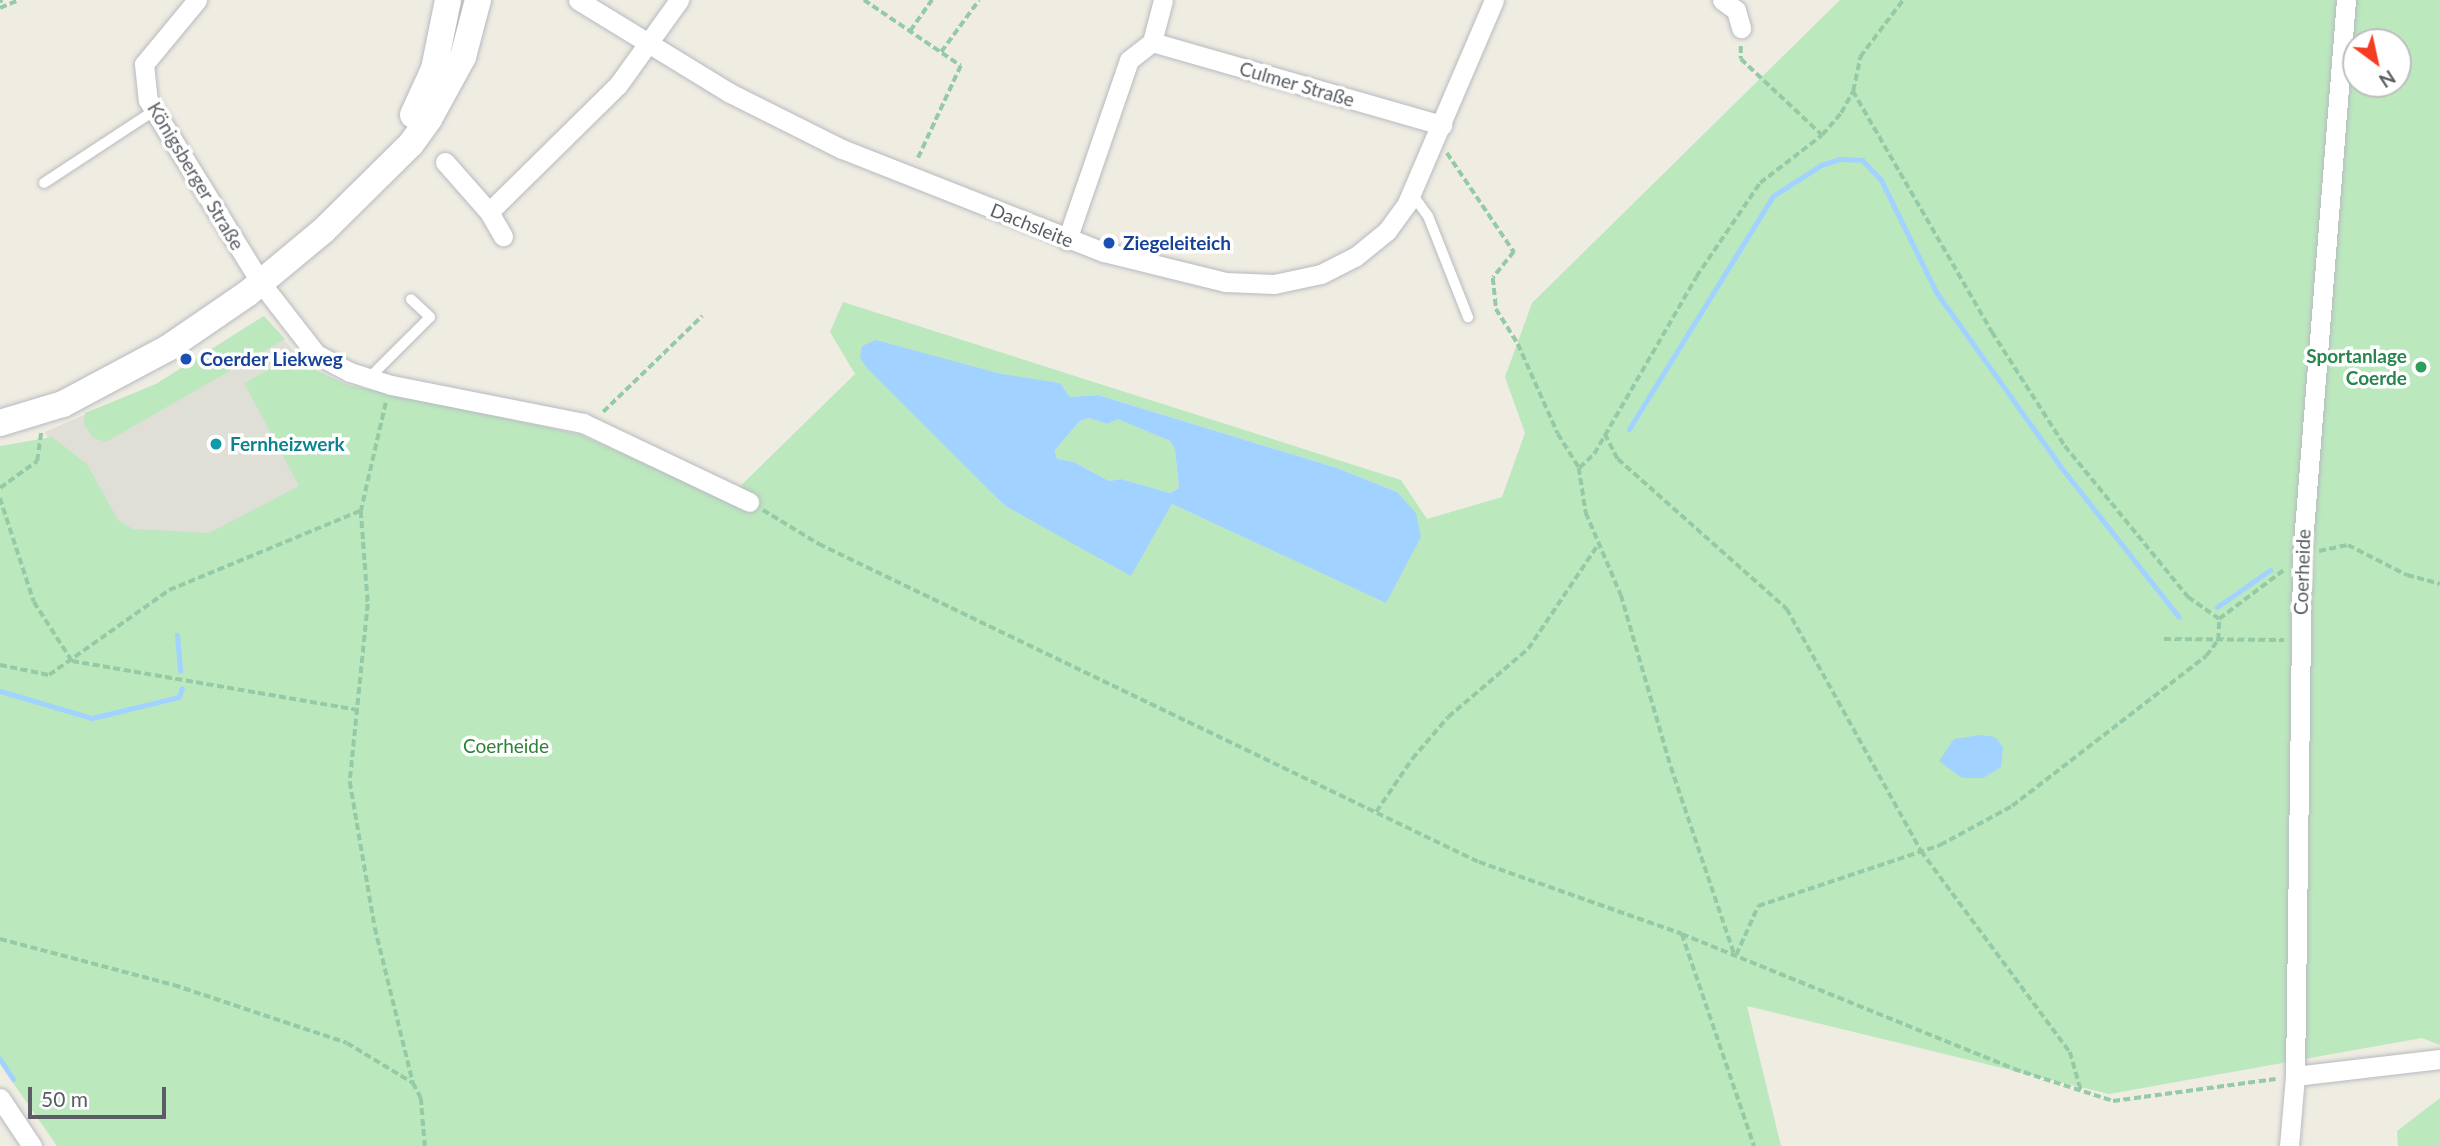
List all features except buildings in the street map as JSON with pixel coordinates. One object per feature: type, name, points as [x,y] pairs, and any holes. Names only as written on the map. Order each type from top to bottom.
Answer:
[{"type":"street","name":"Königsberger Straße","points":[[197,0],[144,64],[149,100],[261,283]]},
{"type":"street","points":[[389,163],[428,86],[448,0]]},
{"type":"street","points":[[0,424],[63,404],[120,376],[261,283],[324,230],[411,144],[453,78],[469,41],[478,0]]},
{"type":"street","name":"Dachsleite","points":[[578,0],[774,117],[911,176],[1068,240],[1225,282],[1274,284],[1321,274],[1355,257],[1387,231],[1411,193],[1494,0]]},
{"type":"street","points":[[489,212],[618,85],[678,0]]},
{"type":"street","points":[[1068,240],[1129,60],[1152,42],[1163,0]]},
{"type":"street","points":[[1722,0],[1736,10],[1741,28]]},
{"type":"street","name":"Coerheide","points":[[2289,1146],[2295,1076],[2302,555],[2346,0]]},
{"type":"street","name":"Culmer Straße","points":[[1152,42],[1439,131]]},
{"type":"street","points":[[445,162],[489,212],[503,236]]},
{"type":"street","points":[[261,283],[316,354],[369,378],[391,385],[590,426],[749,502]]},
{"type":"street","points":[[2295,1076],[2440,1059]]},
{"type":"street","points":[[0,1098],[32,1146]]},
{"type":"lane","points":[[44,183],[155,110]]},
{"type":"lane","points":[[1411,193],[1428,216],[1468,317]]},
{"type":"lane","points":[[369,378],[430,317],[411,299]]},
{"type":"path","points":[[0,4],[19,0]]},
{"type":"path","points":[[864,0],[961,65],[911,176]]},
{"type":"path","points":[[910,31],[932,0]]},
{"type":"path","points":[[942,52],[979,0]]},
{"type":"path","points":[[1579,468],[1605,434],[1696,277],[1760,183],[1822,135],[1853,91],[1860,57],[1903,0]]},
{"type":"path","points":[[1741,28],[1741,59],[1822,135]]},
{"type":"path","points":[[1853,91],[1992,331],[2064,446],[2188,597],[2219,619]]},
{"type":"path","points":[[1439,131],[1514,252],[1493,278],[1496,309],[1518,345],[1558,434],[1579,468],[1581,495],[1621,596],[1671,767],[1735,956]]},
{"type":"path","points":[[590,426],[702,316]]},
{"type":"path","points":[[391,385],[361,511],[368,604],[350,782],[375,928],[413,1083],[421,1098],[425,1146]]},
{"type":"path","points":[[0,488],[37,461],[43,424]]},
{"type":"path","points":[[1605,434],[1618,459],[1787,609],[1921,851],[2070,1052],[2081,1090]]},
{"type":"path","points":[[0,498],[34,602],[72,661],[358,710]]},
{"type":"path","points":[[749,502],[830,550],[1479,862],[1682,934],[2014,1069],[2113,1101],[2295,1076]]},
{"type":"path","points":[[0,665],[49,675],[169,590],[361,511]]},
{"type":"path","points":[[1376,813],[1412,759],[1448,718],[1528,649],[1599,543]]},
{"type":"path","points":[[1735,956],[1758,905],[1921,851],[2012,806],[2169,688],[2218,640],[2219,619],[2302,555],[2348,545],[2407,575],[2440,584]]},
{"type":"path","points":[[2164,639],[2300,640]]},
{"type":"path","points":[[1682,934],[1754,1146]]},
{"type":"path","points":[[0,939],[174,985],[288,1022],[347,1043],[413,1083]]},
{"type":"shaded area","points":[[264,316],[296,354],[253,378],[314,490],[127,590],[45,432],[156,384]]},
{"type":"green space","name":"Coerheide","points":[[1840,0],[2440,0],[2440,1045],[2422,1038],[2109,1094],[1747,1006],[1781,1146],[57,1146],[0,1064],[0,446],[52,437],[87,464],[118,520],[133,529],[209,533],[299,486],[244,383],[296,354],[309,367],[348,385],[579,434],[726,500],[855,374],[830,332],[843,302],[1401,480],[1427,519],[1502,497],[1525,433],[1505,377],[1532,303]],"holes":[[[860,358],[1060,383],[1070,397],[1098,395],[1337,468],[1397,492],[1385,602],[1172,504],[1131,575],[1005,506]]]},
{"type":"green space","points":[[264,316],[285,339],[106,442],[93,438],[84,424],[85,413],[156,384]]},
{"type":"green space","points":[[1089,418],[1107,424],[1118,418],[1170,441],[1175,450],[1179,488],[1170,493],[1121,479],[1109,481],[1074,462],[1057,459],[1055,450],[1080,421]]},
{"type":"green space","points":[[2440,1098],[2440,1146],[2398,1146],[2397,1131]]},
{"type":"water","points":[[876,340],[1001,374],[1060,383],[1070,397],[1098,395],[1337,468],[1397,492],[1416,513],[1421,537],[1386,603],[1172,504],[1131,576],[1005,506],[868,369],[860,358],[862,346]],"holes":[[[1089,418],[1107,424],[1118,419],[1170,441],[1175,450],[1179,488],[1170,493],[1121,479],[1109,481],[1074,462],[1057,459],[1055,450],[1080,421]]]},
{"type":"water","points":[[1980,735],[1995,737],[2003,747],[2001,767],[1983,778],[1962,778],[1939,761],[1954,739]]},
{"type":"waterway","points":[[1629,429],[1773,196],[1821,165],[1839,159],[1862,160],[1881,180],[1936,292],[2060,466],[2179,617]]},
{"type":"waterway","points":[[2217,607],[2270,570]]},
{"type":"waterway","points":[[177,635],[180,671]]},
{"type":"waterway","points":[[0,691],[92,718],[179,697],[182,688]]},
{"type":"waterway","points":[[0,1059],[13,1079]]},
{"type":"place","name":"Ziegeleiteich","points":[[1109,243]]},
{"type":"place","name":"Coerder Liekweg","points":[[186,359]]},
{"type":"place","name":"Sportanlage Coerde","points":[[2421,367]]},
{"type":"place","name":"Fernheizwerk","points":[[216,444]]}]
